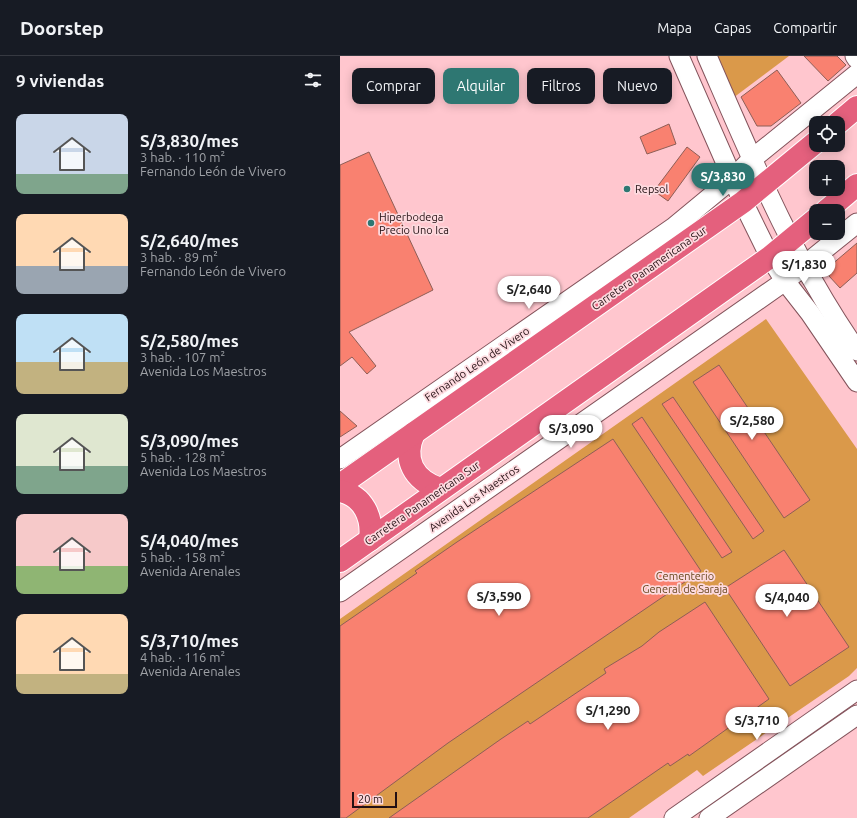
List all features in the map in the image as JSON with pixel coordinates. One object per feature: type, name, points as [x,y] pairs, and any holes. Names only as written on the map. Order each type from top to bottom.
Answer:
[{"type":"highway","points":[[845,117],[857,107]]},
{"type":"highway","name":"Carretera Panamericana Sur","points":[[340,485],[743,202],[809,148]]},
{"type":"highway","points":[[834,204],[857,185]]},
{"type":"highway","name":"Carretera Panamericana Sur","points":[[340,561],[770,257],[809,225]]},
{"type":"highway","points":[[414,433],[410,442],[409,452],[411,462],[421,480],[440,490]]},
{"type":"highway","points":[[340,491],[356,498],[364,506],[370,516],[372,528],[370,540]]},
{"type":"street","points":[[679,56],[732,179],[770,257],[785,281],[810,313],[857,382]]},
{"type":"street","points":[[707,56],[763,186],[790,240],[844,332],[857,351]]},
{"type":"street","name":"Fernando León de Vivero","points":[[340,459],[674,227],[732,179],[752,159],[857,74]]},
{"type":"street","points":[[785,281],[857,223]]},
{"type":"street","name":"Avenida Los Maestros","points":[[340,592],[785,281]]},
{"type":"street","points":[[685,815],[857,690]]},
{"type":"street","points":[[710,818],[857,715]]},
{"type":"green space","points":[[715,56],[789,56],[733,98]]},
{"type":"green space","name":"Cementerio General de Saraja","points":[[766,319],[857,449],[857,668],[849,676],[703,776],[697,770],[629,818],[340,818],[340,619]]},
{"type":"building","points":[[804,56],[837,56],[846,65],[828,81]]},
{"type":"building","points":[[777,70],[801,103],[771,126],[757,126],[741,97]]},
{"type":"building","points":[[669,124],[676,144],[647,154],[640,137]]},
{"type":"building","points":[[687,147],[700,157],[668,201],[654,191]]},
{"type":"building","name":"Hiperbodega Precio Uno Ica","points":[[369,152],[433,290],[349,332],[376,366],[367,374],[352,357],[340,366],[340,165]]},
{"type":"building","points":[[857,243],[857,273],[840,288],[829,276],[830,266]]},
{"type":"building","points":[[719,365],[810,500],[784,518],[693,382]]},
{"type":"building","points":[[673,397],[764,531],[753,539],[662,404]]},
{"type":"building","points":[[340,411],[357,426],[340,437]]},
{"type":"building","points":[[642,417],[732,552],[722,558],[632,424]]},
{"type":"building","points":[[613,439],[701,571],[448,743],[346,818],[340,818],[340,626],[417,573],[415,571],[457,542]]},
{"type":"building","points":[[784,550],[849,647],[790,686],[725,588]]},
{"type":"building","points":[[705,602],[769,699],[689,756],[688,754],[670,766],[668,763],[588,818],[389,818],[501,739],[528,721],[530,724],[606,673],[604,669],[642,646],[659,632]]},
{"type":"place","name":"Repsol","points":[[627,189]]},
{"type":"place","name":"Hiperbodega Precio Uno Ica","points":[[371,223]]}]
